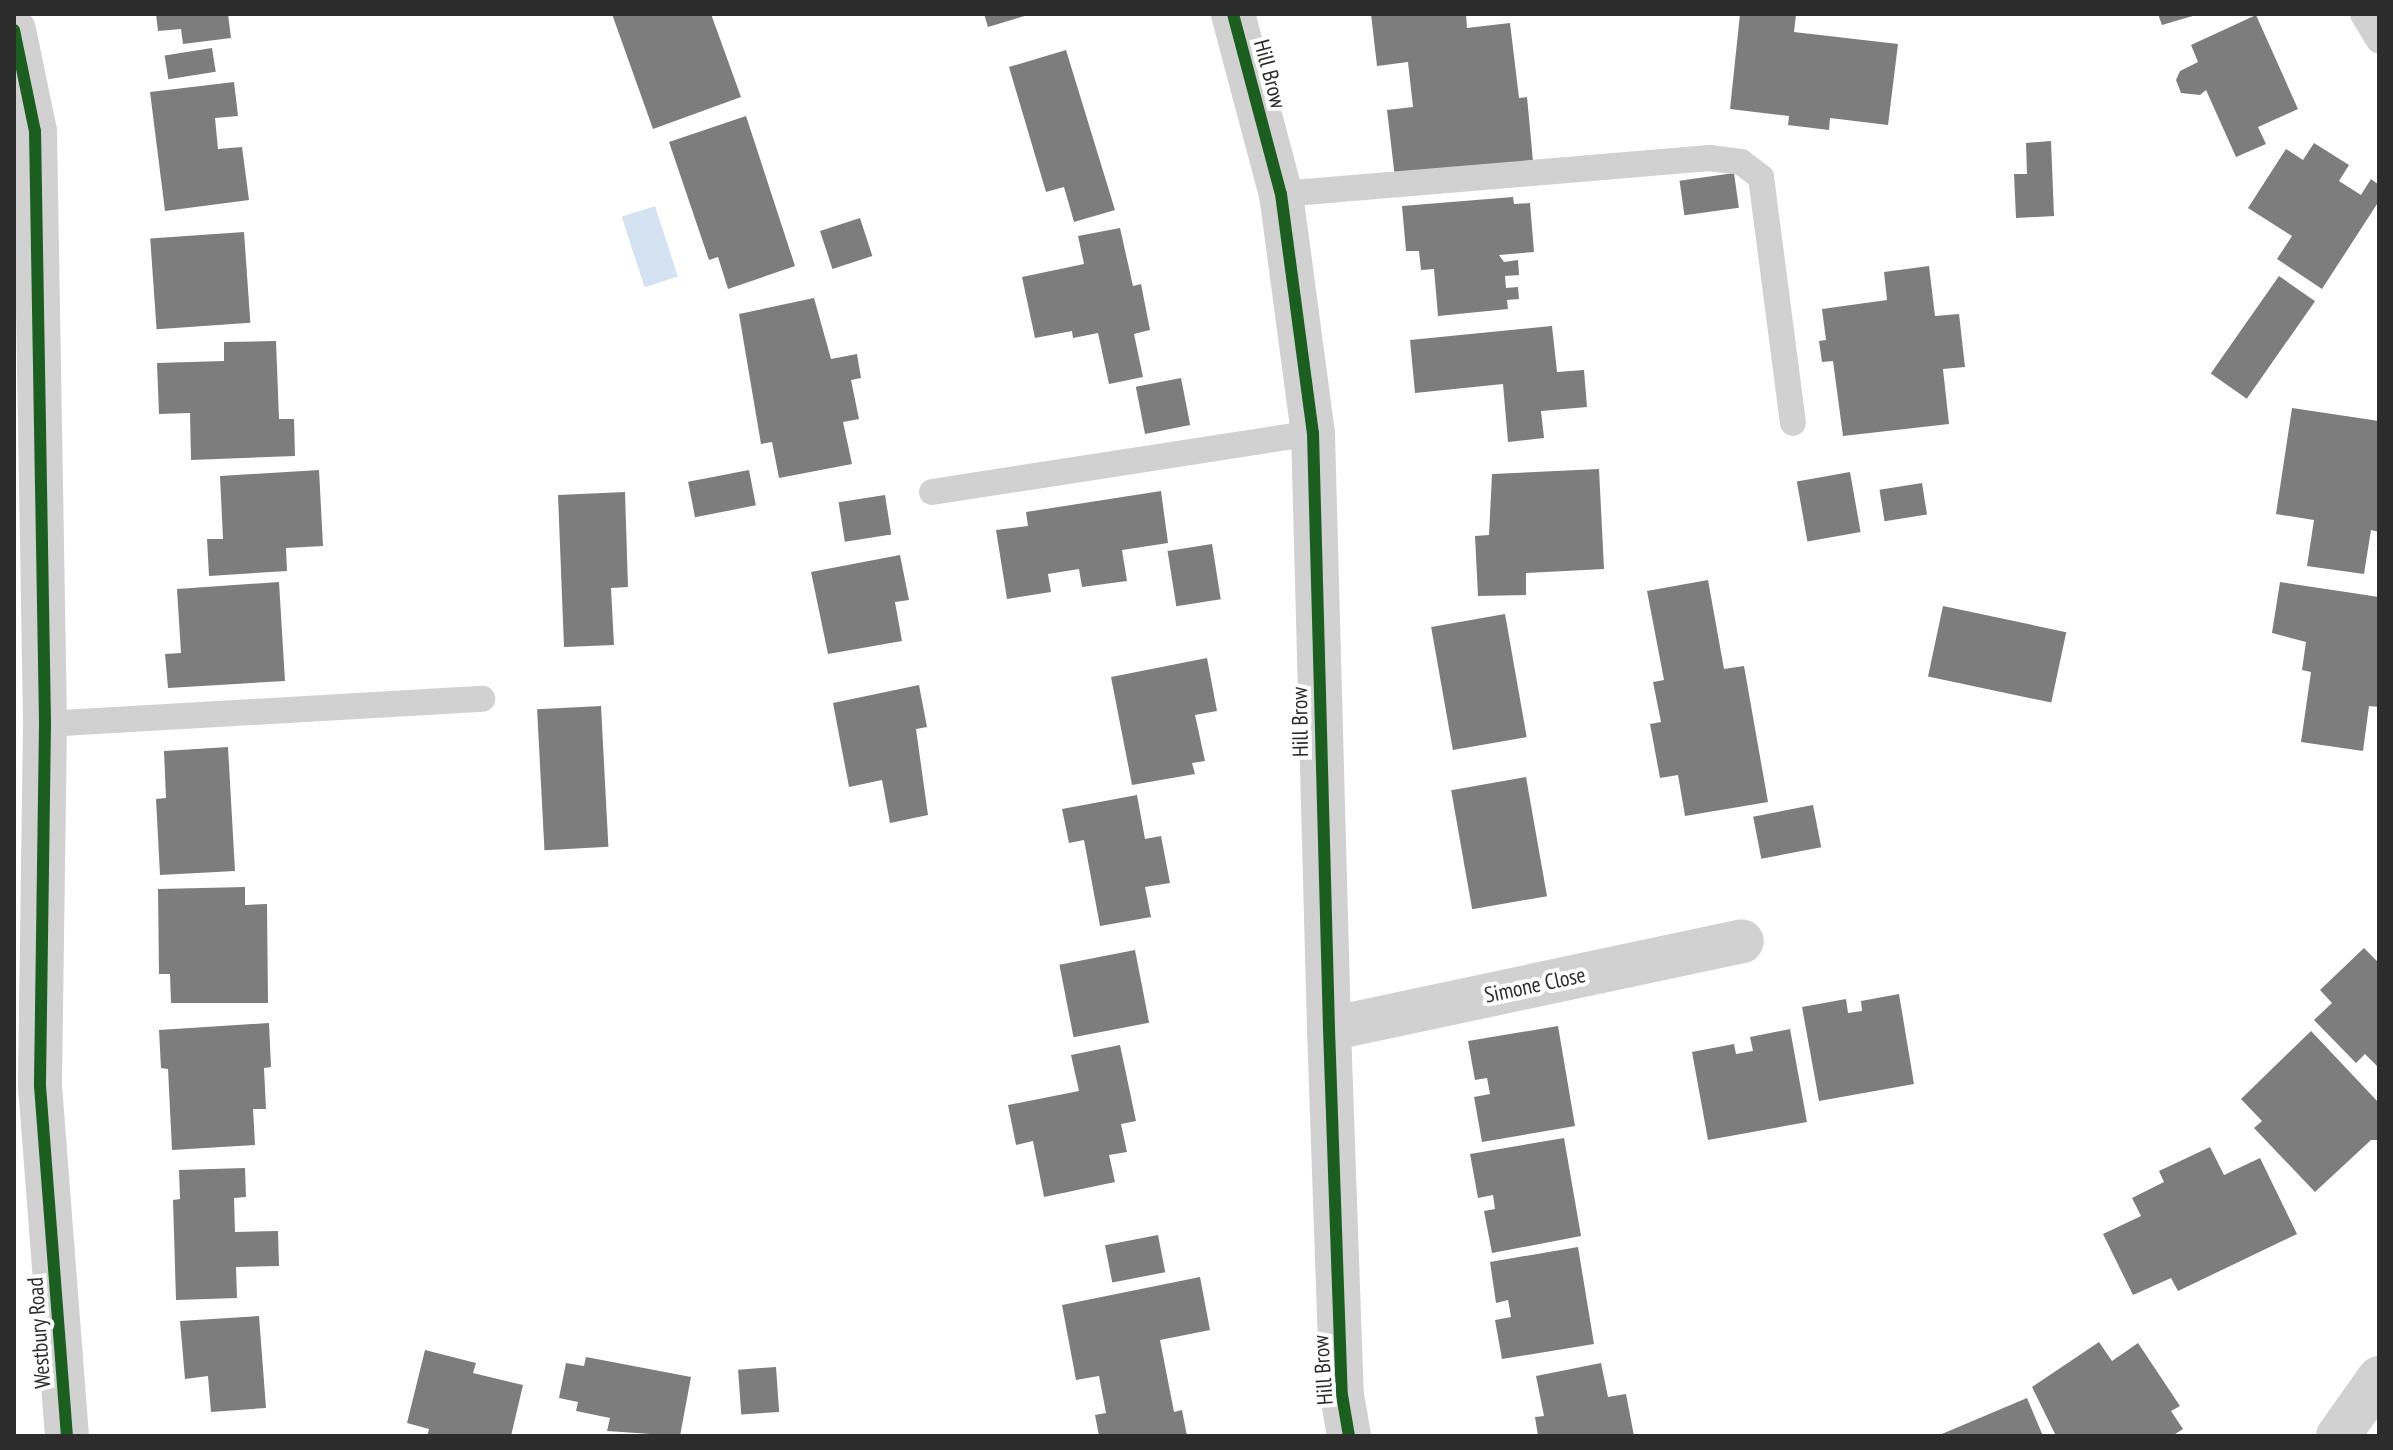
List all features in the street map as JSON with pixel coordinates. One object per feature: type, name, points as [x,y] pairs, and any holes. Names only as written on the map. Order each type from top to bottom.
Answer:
[{"type":"street","name":"Hill Brow","points":[[1233,14],[1281,194],[1313,433],[1342,1395],[1349,1436]]},
{"type":"street","name":"Westbury Road","points":[[14,30],[35,131],[45,724],[40,1086],[67,1436]]},
{"type":"street","name":"Simone Close","points":[[1329,1029],[1742,941]]},
{"type":"street","points":[[2338,1436],[2379,1378]]},
{"type":"lane","points":[[2363,14],[2379,41]]},
{"type":"lane","points":[[1281,194],[1709,158],[1741,162],[1761,177],[1793,423]]},
{"type":"lane","points":[[932,492],[1313,433]]},
{"type":"lane","points":[[45,724],[482,699]]},
{"type":"water","points":[[655,206],[678,276],[645,287],[622,217]]},
{"type":"building","points":[[156,14],[228,14],[231,38],[183,44],[181,29],[158,31]]},
{"type":"building","points":[[612,14],[711,14],[741,97],[653,129]]},
{"type":"building","points":[[984,14],[1028,14],[1028,15],[988,27]]},
{"type":"building","points":[[1371,14],[1466,14],[1467,28],[1510,23],[1519,98],[1527,97],[1533,161],[1395,178],[1387,110],[1413,107],[1408,62],[1377,66]]},
{"type":"building","points":[[1740,14],[1796,15],[1794,32],[1898,44],[1888,125],[1830,118],[1829,130],[1788,125],[1789,116],[1730,109]]},
{"type":"building","points":[[2158,14],[2196,14],[2196,15],[2162,25]]},
{"type":"building","points":[[2256,15],[2298,109],[2258,127],[2266,144],[2236,157],[2206,90],[2200,95],[2181,93],[2176,80],[2180,71],[2198,62],[2191,45]]},
{"type":"building","points":[[212,48],[216,72],[168,79],[165,56]]},
{"type":"building","points":[[1066,50],[1115,210],[1074,222],[1064,187],[1046,192],[1009,67]]},
{"type":"building","points":[[234,82],[238,116],[215,118],[218,149],[242,147],[249,200],[165,211],[150,92]]},
{"type":"building","points":[[746,116],[795,266],[728,289],[718,257],[709,260],[669,142]]},
{"type":"building","points":[[2051,141],[2054,216],[2016,218],[2014,174],[2027,174],[2026,143]]},
{"type":"building","points":[[2314,143],[2349,165],[2339,181],[2361,195],[2371,179],[2379,185],[2379,201],[2322,289],[2277,259],[2292,236],[2248,208],[2286,149],[2303,160]]},
{"type":"building","points":[[1734,173],[1739,208],[1684,215],[1680,181]]},
{"type":"building","points":[[1513,197],[1514,204],[1530,203],[1534,252],[1499,255],[1504,262],[1518,260],[1519,275],[1505,276],[1506,288],[1518,287],[1519,299],[1507,300],[1508,309],[1438,316],[1434,269],[1421,270],[1419,251],[1406,251],[1402,206]]},
{"type":"building","points":[[860,218],[872,256],[832,269],[820,231]]},
{"type":"building","points":[[1120,228],[1133,286],[1141,284],[1150,330],[1134,334],[1143,377],[1109,384],[1098,333],[1073,338],[1072,331],[1035,338],[1022,277],[1084,264],[1078,236]]},
{"type":"building","points":[[244,232],[250,323],[157,329],[150,239]]},
{"type":"building","points":[[1929,266],[1935,316],[1959,314],[1965,367],[1943,369],[1949,424],[1843,436],[1833,361],[1822,362],[1819,341],[1826,340],[1822,309],[1887,300],[1884,272]]},
{"type":"building","points":[[2279,276],[2315,301],[2247,399],[2211,373]]},
{"type":"building","points":[[814,298],[831,359],[857,354],[861,378],[851,380],[859,419],[843,422],[852,464],[779,478],[772,442],[761,444],[739,314]]},
{"type":"building","points":[[1552,326],[1557,372],[1584,370],[1587,407],[1541,411],[1544,438],[1508,442],[1503,384],[1415,393],[1410,340]]},
{"type":"building","points":[[276,341],[279,419],[294,419],[295,456],[191,460],[190,413],[159,414],[157,363],[224,361],[224,342]]},
{"type":"building","points":[[1181,378],[1190,425],[1145,434],[1136,387]]},
{"type":"building","points":[[2292,408],[2379,421],[2379,532],[2371,530],[2364,574],[2307,566],[2314,520],[2276,514]]},
{"type":"building","points":[[1599,469],[1604,569],[1526,573],[1526,595],[1478,596],[1475,536],[1489,535],[1492,474]]},
{"type":"building","points":[[319,470],[323,546],[286,548],[287,571],[209,576],[207,539],[223,539],[220,476]]},
{"type":"building","points":[[749,470],[756,505],[695,517],[688,482]]},
{"type":"building","points":[[1850,472],[1861,532],[1807,541],[1797,481]]},
{"type":"building","points":[[1922,483],[1927,515],[1885,521],[1880,490]]},
{"type":"building","points":[[1161,491],[1168,543],[1122,550],[1127,581],[1082,587],[1079,569],[1048,574],[1051,592],[1007,599],[996,530],[1028,526],[1026,512]]},
{"type":"building","points":[[625,492],[628,587],[611,588],[614,645],[564,647],[558,495]]},
{"type":"building","points":[[885,495],[891,535],[845,542],[839,502]]},
{"type":"building","points":[[1212,544],[1221,599],[1176,606],[1168,551]]},
{"type":"building","points":[[900,555],[909,600],[895,602],[902,641],[828,654],[811,572]]},
{"type":"building","points":[[1708,580],[1724,669],[1744,666],[1768,802],[1685,816],[1678,775],[1660,778],[1650,724],[1661,722],[1653,682],[1664,680],[1647,591]]},
{"type":"building","points":[[279,582],[285,681],[168,688],[165,654],[181,653],[177,589]]},
{"type":"building","points":[[2280,582],[2379,597],[2379,707],[2369,706],[2363,751],[2301,742],[2311,672],[2302,670],[2306,642],[2272,633]]},
{"type":"building","points":[[1943,606],[2066,632],[2051,703],[1928,676]]},
{"type":"building","points":[[1505,614],[1527,737],[1453,750],[1431,627]]},
{"type":"building","points":[[1207,658],[1217,711],[1195,715],[1205,761],[1192,763],[1195,774],[1132,785],[1111,677]]},
{"type":"building","points":[[919,685],[927,727],[916,729],[928,815],[890,823],[882,780],[849,787],[833,703]]},
{"type":"building","points":[[601,706],[608,847],[544,850],[537,709]]},
{"type":"building","points":[[228,747],[235,871],[160,875],[156,799],[166,798],[164,751]]},
{"type":"building","points":[[1526,777],[1547,896],[1472,909],[1451,790]]},
{"type":"building","points":[[1137,795],[1145,839],[1161,836],[1170,883],[1145,887],[1151,917],[1100,926],[1084,840],[1069,843],[1062,809]]},
{"type":"building","points":[[1813,805],[1821,847],[1761,859],[1753,817]]},
{"type":"building","points":[[245,887],[245,905],[267,904],[268,1003],[171,1003],[170,974],[159,974],[158,889]]},
{"type":"building","points":[[2364,948],[2379,963],[2379,1068],[2365,1054],[2356,1063],[2314,1020],[2332,1003],[2320,990]]},
{"type":"building","points":[[1135,950],[1149,1023],[1074,1037],[1059,965]]},
{"type":"building","points":[[1899,994],[1914,1084],[1819,1101],[1802,1007],[1846,999],[1848,1013],[1862,1011],[1861,1001]]},
{"type":"building","points":[[269,1023],[271,1067],[264,1068],[266,1109],[253,1109],[255,1145],[172,1150],[168,1069],[161,1068],[159,1030]]},
{"type":"building","points":[[1558,1026],[1575,1126],[1482,1142],[1474,1097],[1490,1094],[1487,1078],[1475,1080],[1468,1041]]},
{"type":"building","points":[[1790,1029],[1807,1122],[1708,1140],[1692,1052],[1734,1044],[1736,1054],[1753,1051],[1750,1037]]},
{"type":"building","points":[[2311,1031],[2379,1103],[2379,1140],[2371,1140],[2315,1192],[2254,1128],[2262,1121],[2241,1099]]},
{"type":"building","points":[[1120,1045],[1136,1121],[1121,1124],[1127,1152],[1109,1155],[1115,1182],[1044,1197],[1033,1141],[1016,1145],[1008,1105],[1079,1091],[1071,1055]]},
{"type":"building","points":[[1564,1138],[1581,1236],[1492,1253],[1484,1211],[1495,1209],[1493,1195],[1478,1198],[1470,1154]]},
{"type":"building","points":[[2210,1147],[2224,1175],[2260,1158],[2297,1234],[2178,1291],[2171,1278],[2133,1295],[2103,1234],[2141,1216],[2132,1198],[2164,1182],[2159,1171]]},
{"type":"building","points":[[245,1168],[246,1197],[234,1198],[235,1232],[278,1231],[279,1266],[236,1267],[237,1298],[176,1300],[173,1200],[180,1199],[179,1170]]},
{"type":"building","points":[[1158,1235],[1165,1272],[1112,1283],[1105,1245]]},
{"type":"building","points":[[1578,1247],[1594,1344],[1502,1359],[1495,1320],[1511,1317],[1508,1300],[1496,1303],[1490,1262]]},
{"type":"building","points":[[1200,1277],[1210,1330],[1160,1340],[1174,1412],[1182,1410],[1187,1436],[1099,1436],[1095,1415],[1106,1413],[1099,1376],[1076,1380],[1062,1305]]},
{"type":"building","points":[[259,1316],[266,1408],[211,1412],[208,1376],[185,1379],[180,1321]]},
{"type":"building","points":[[2099,1342],[2112,1361],[2138,1343],[2180,1406],[2171,1411],[2183,1429],[2172,1436],[2056,1436],[2032,1387]]},
{"type":"building","points":[[425,1350],[476,1363],[473,1373],[523,1385],[511,1436],[427,1436],[429,1429],[407,1423]]},
{"type":"building","points":[[586,1357],[691,1377],[680,1436],[607,1431],[610,1418],[576,1411],[578,1402],[559,1398],[566,1363],[584,1366]]},
{"type":"building","points":[[1601,1363],[1608,1397],[1626,1394],[1634,1436],[1538,1436],[1535,1417],[1544,1416],[1536,1376]]},
{"type":"building","points":[[776,1367],[779,1412],[741,1415],[738,1370]]},
{"type":"building","points":[[2027,1398],[2043,1436],[1937,1436]]},
{"type":"cycle path","points":[[1233,14],[1281,194],[1313,433],[1342,1395],[1349,1436]]},
{"type":"cycle path","points":[[14,30],[35,131],[45,724],[40,1086],[67,1436]]}]
